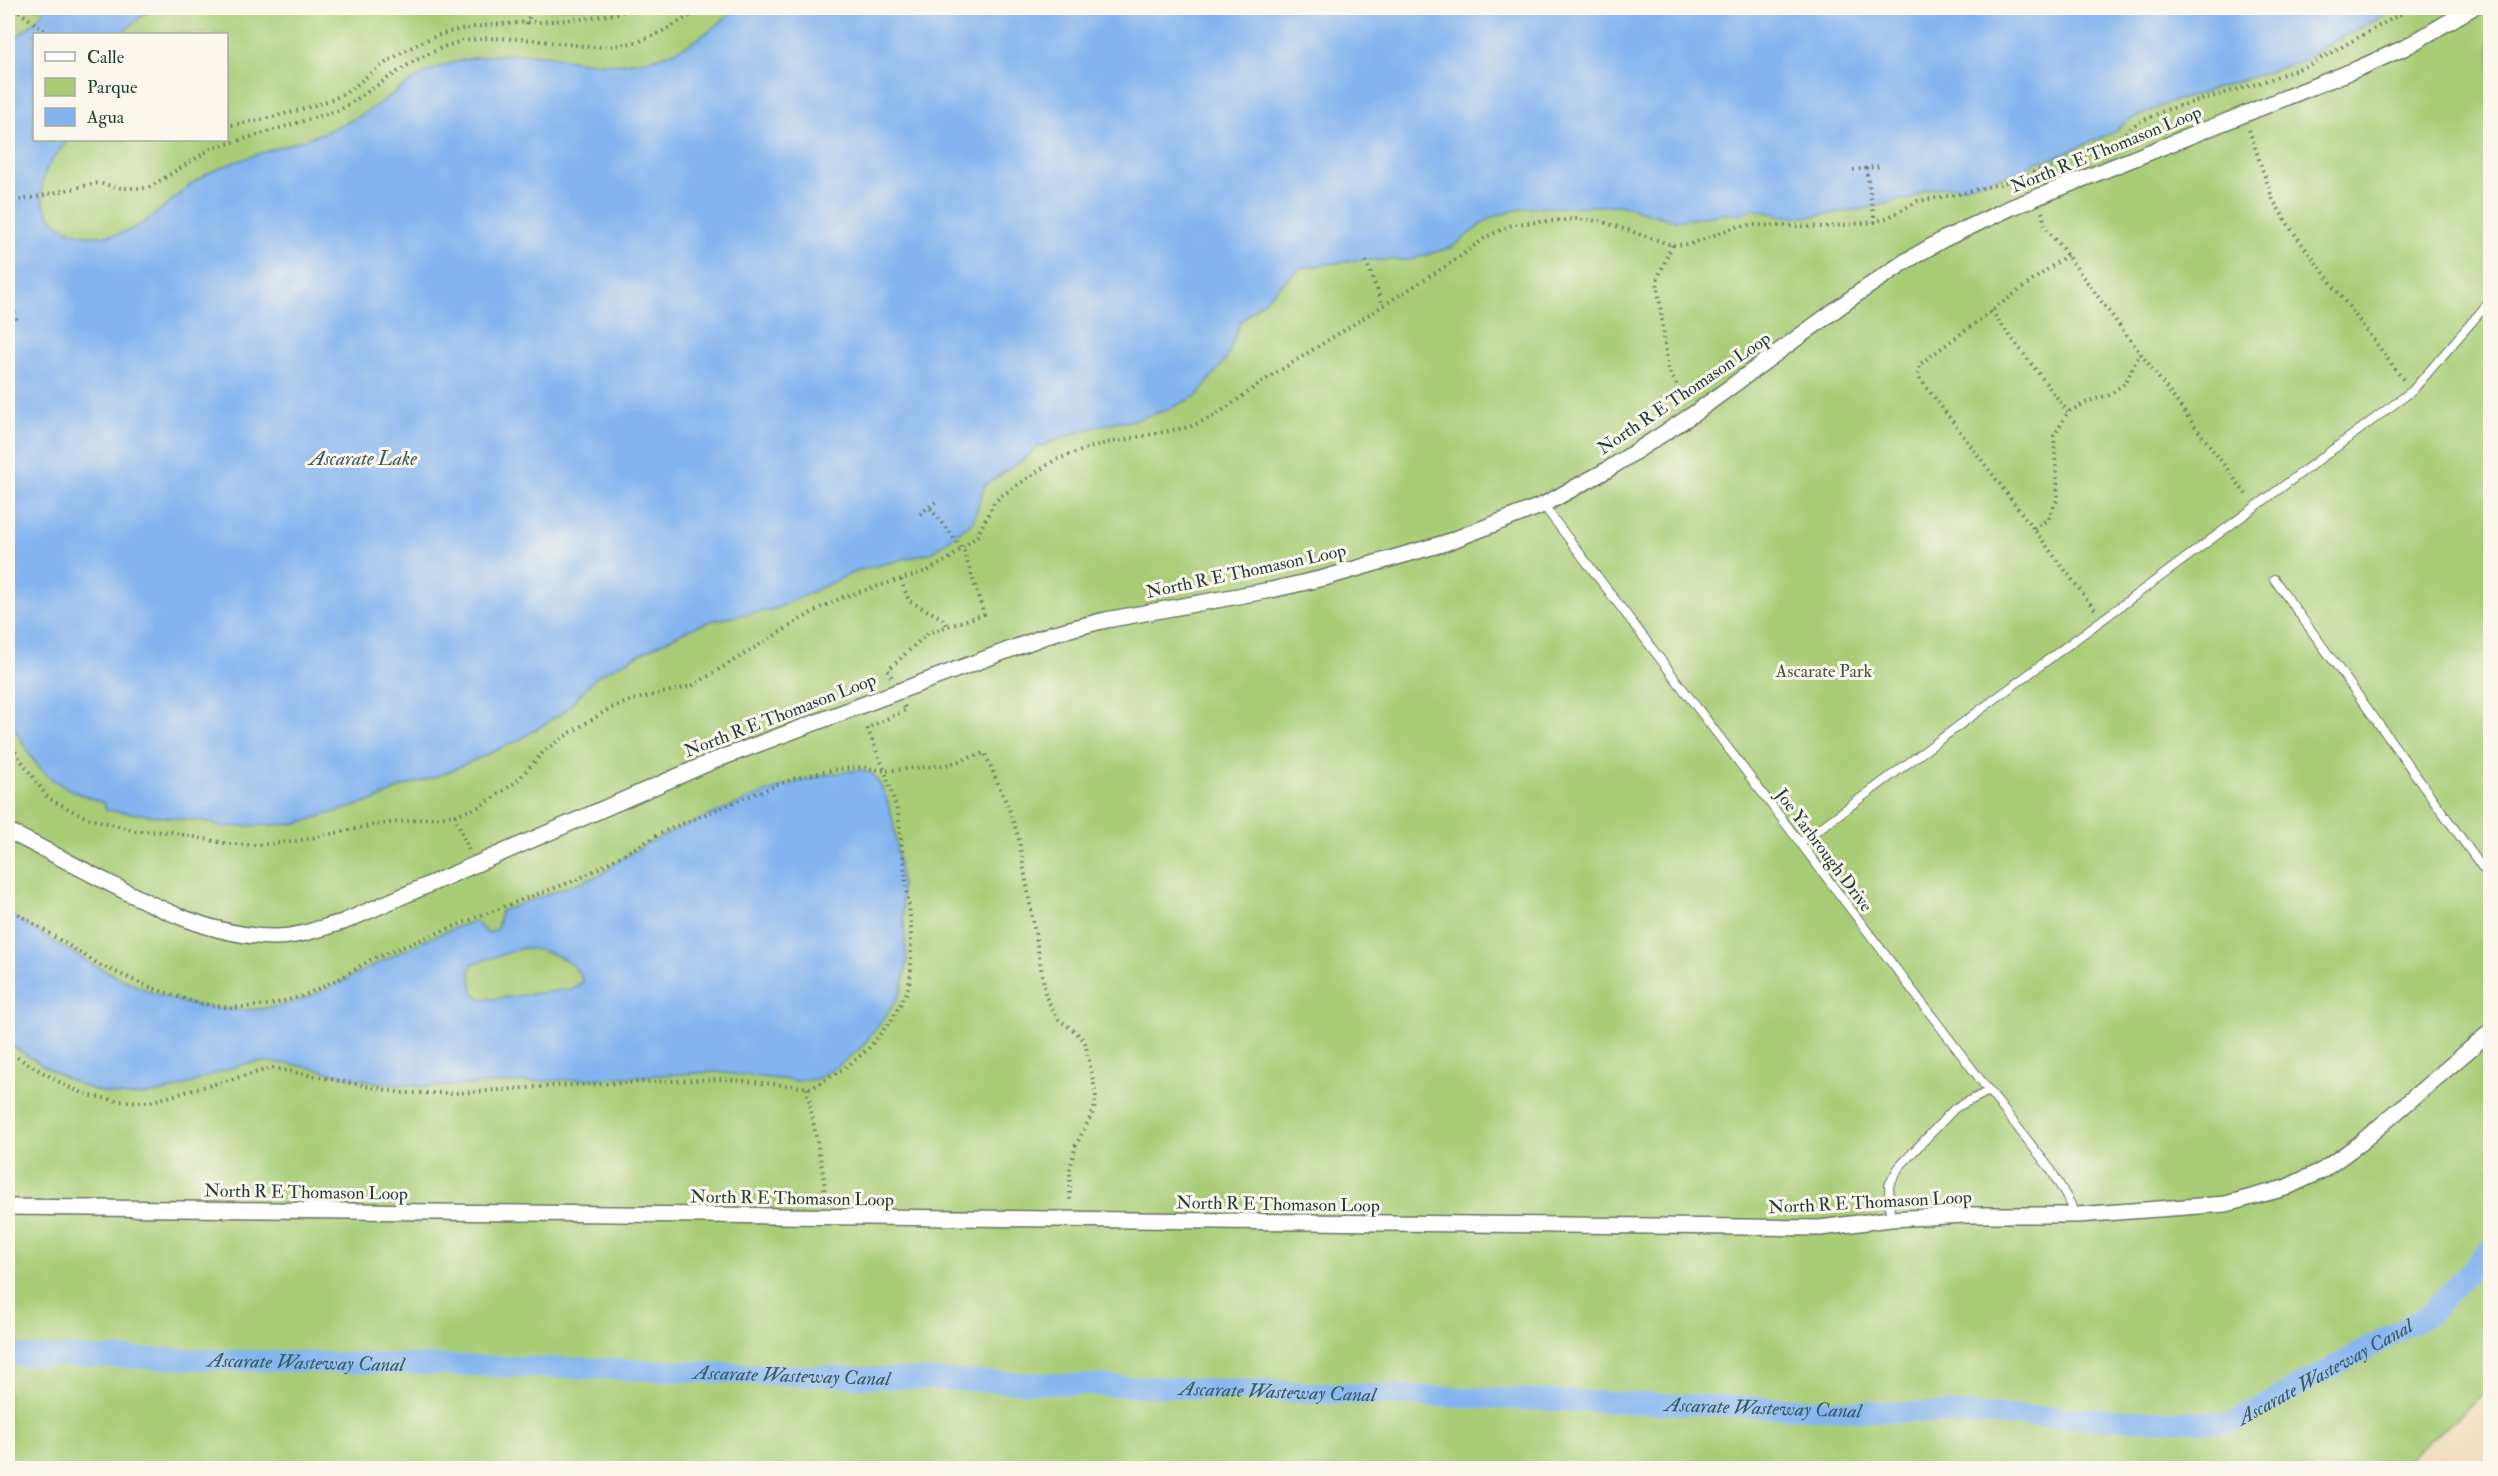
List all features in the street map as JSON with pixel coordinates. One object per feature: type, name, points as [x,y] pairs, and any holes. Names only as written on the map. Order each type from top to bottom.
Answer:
[{"type":"street","name":"North R E Thomason Loop","points":[[8,831],[154,906],[206,927],[247,936],[285,936],[307,933],[343,921],[713,761],[1054,633],[1106,620],[1271,590],[1323,578],[1445,543],[1543,505],[1606,470],[1695,413],[1857,294],[1944,239],[2038,197],[2404,48],[2472,8]]},
{"type":"street","name":"North R E Thomason Loop","points":[[8,1207],[1820,1228],[1890,1218],[2077,1215],[2226,1204],[2285,1188],[2323,1170],[2359,1144],[2490,1032]]},
{"type":"lane","points":[[1800,843],[2412,391],[2490,301]]},
{"type":"lane","name":"Joe Yarbrough Drive","points":[[1543,505],[2051,1170],[2077,1215]]},
{"type":"lane","points":[[2274,579],[2490,878]]},
{"type":"lane","points":[[1890,1218],[1889,1185],[1899,1167],[1955,1108],[1989,1091]]},
{"type":"path","points":[[14,8],[48,33]]},
{"type":"path","points":[[526,24],[533,8]]},
{"type":"path","points":[[228,126],[326,102],[346,93],[378,68],[407,50],[440,35],[477,26],[563,21],[636,8]]},
{"type":"path","points":[[8,203],[98,183],[121,188],[148,188],[211,149],[340,110],[414,61],[462,41],[516,38],[591,47],[614,46],[638,42],[662,32],[704,8]]},
{"type":"path","points":[[8,742],[48,798],[85,817],[136,831],[171,832],[229,844],[255,845],[292,842],[374,825],[455,815],[477,808],[495,797],[517,781],[545,750],[609,709],[632,700],[692,686],[826,605],[858,591],[927,571],[963,549],[976,536],[994,503],[1055,459],[1097,445],[1189,427],[1203,422],[1454,261],[1486,237],[1514,224],[1556,220],[1600,221],[1672,245],[1691,244],[1724,231],[1751,225],[1823,226],[1875,222],[1918,201],[1959,194],[2023,178],[2037,170],[2052,168],[2116,141],[2137,123],[2166,110],[2256,84],[2309,65],[2410,8]]},
{"type":"path","points":[[2244,115],[2265,180],[2279,210],[2412,391]]},
{"type":"path","points":[[1853,170],[1882,166]]},
{"type":"path","points":[[1866,168],[1875,222]]},
{"type":"path","points":[[2038,197],[2045,226],[2256,506]]},
{"type":"path","points":[[1672,245],[1657,280],[1665,354],[1671,376],[1695,413]]},
{"type":"path","points":[[2067,255],[1920,364],[1918,376],[2102,620]]},
{"type":"path","points":[[1366,261],[1383,305]]},
{"type":"path","points":[[9,295],[17,322]]},
{"type":"path","points":[[8,310],[13,308]]},
{"type":"path","points":[[1991,311],[2068,412]]},
{"type":"path","points":[[2034,530],[2048,519],[2058,498],[2054,436],[2068,412],[2089,401],[2109,395],[2125,383],[2140,353]]},
{"type":"path","points":[[920,514],[938,500]]},
{"type":"path","points":[[930,507],[963,549]]},
{"type":"path","points":[[901,580],[909,601],[942,618],[948,626]]},
{"type":"path","points":[[986,753],[1019,840],[1046,996],[1058,1019],[1085,1042],[1096,1094],[1094,1110],[1077,1145],[1070,1168],[1070,1221]]},
{"type":"path","points":[[8,908],[100,965],[149,987],[208,1004],[231,1008],[269,1005],[303,996],[341,978],[370,960],[579,879],[669,830],[792,779],[838,769],[862,767],[885,771],[898,814],[911,924],[911,974],[907,992],[893,1018],[868,1049],[823,1082],[807,1088],[723,1078],[460,1093],[402,1093],[273,1068],[149,1102],[118,1101],[68,1088],[8,1052]]},
{"type":"path","points":[[455,815],[459,830],[474,863]]},
{"type":"path","points":[[807,1088],[824,1179],[825,1218]]},
{"type":"green space","name":"Ascarate Park","points":[[8,8],[2490,8],[2490,1389],[2408,1459],[2392,1468],[8,1468]]},
{"type":"water","name":"Ascarate Lake","points":[[45,8],[157,8],[144,14],[122,33],[33,33],[33,141],[67,141],[51,161],[45,173],[42,186],[43,201],[48,213],[57,223],[69,230],[96,236],[111,235],[137,227],[201,177],[230,164],[338,127],[365,113],[419,77],[442,66],[467,59],[506,54],[545,55],[606,64],[650,59],[688,45],[737,8],[2399,8],[2326,46],[2305,60],[2166,104],[2129,120],[2112,133],[2054,158],[2036,162],[2019,172],[1961,187],[1925,190],[1910,200],[1903,199],[1865,209],[1806,217],[1785,216],[1753,209],[1743,214],[1672,220],[1620,205],[1524,208],[1490,218],[1452,247],[1410,260],[1357,260],[1300,268],[1240,322],[1227,358],[1197,396],[1164,411],[1127,422],[1119,421],[1081,431],[1038,447],[1022,461],[985,485],[973,521],[933,552],[859,570],[775,609],[711,621],[687,630],[597,676],[564,712],[521,739],[441,775],[402,787],[376,800],[295,824],[221,827],[209,822],[106,810],[104,803],[67,789],[44,772],[26,749],[8,714],[8,44],[33,24]]},
{"type":"water","points":[[861,770],[873,774],[884,791],[893,820],[900,873],[907,963],[901,993],[862,1047],[838,1066],[816,1079],[798,1081],[716,1072],[432,1087],[377,1082],[298,1065],[260,1062],[231,1068],[155,1094],[132,1096],[110,1094],[69,1080],[8,1043],[8,913],[117,977],[156,993],[195,1005],[235,1010],[276,1007],[318,993],[455,928],[475,921],[487,933],[497,929],[501,911],[602,874],[640,848],[668,834],[766,793],[803,780]],"holes":[[[523,948],[550,953],[567,961],[580,974],[583,982],[571,989],[492,999],[480,998],[473,992],[470,971],[472,964]]]},
{"type":"waterway","name":"Ascarate Wasteway Canal","points":[[8,1355],[611,1369],[2232,1423],[2431,1313],[2490,1249]]}]
